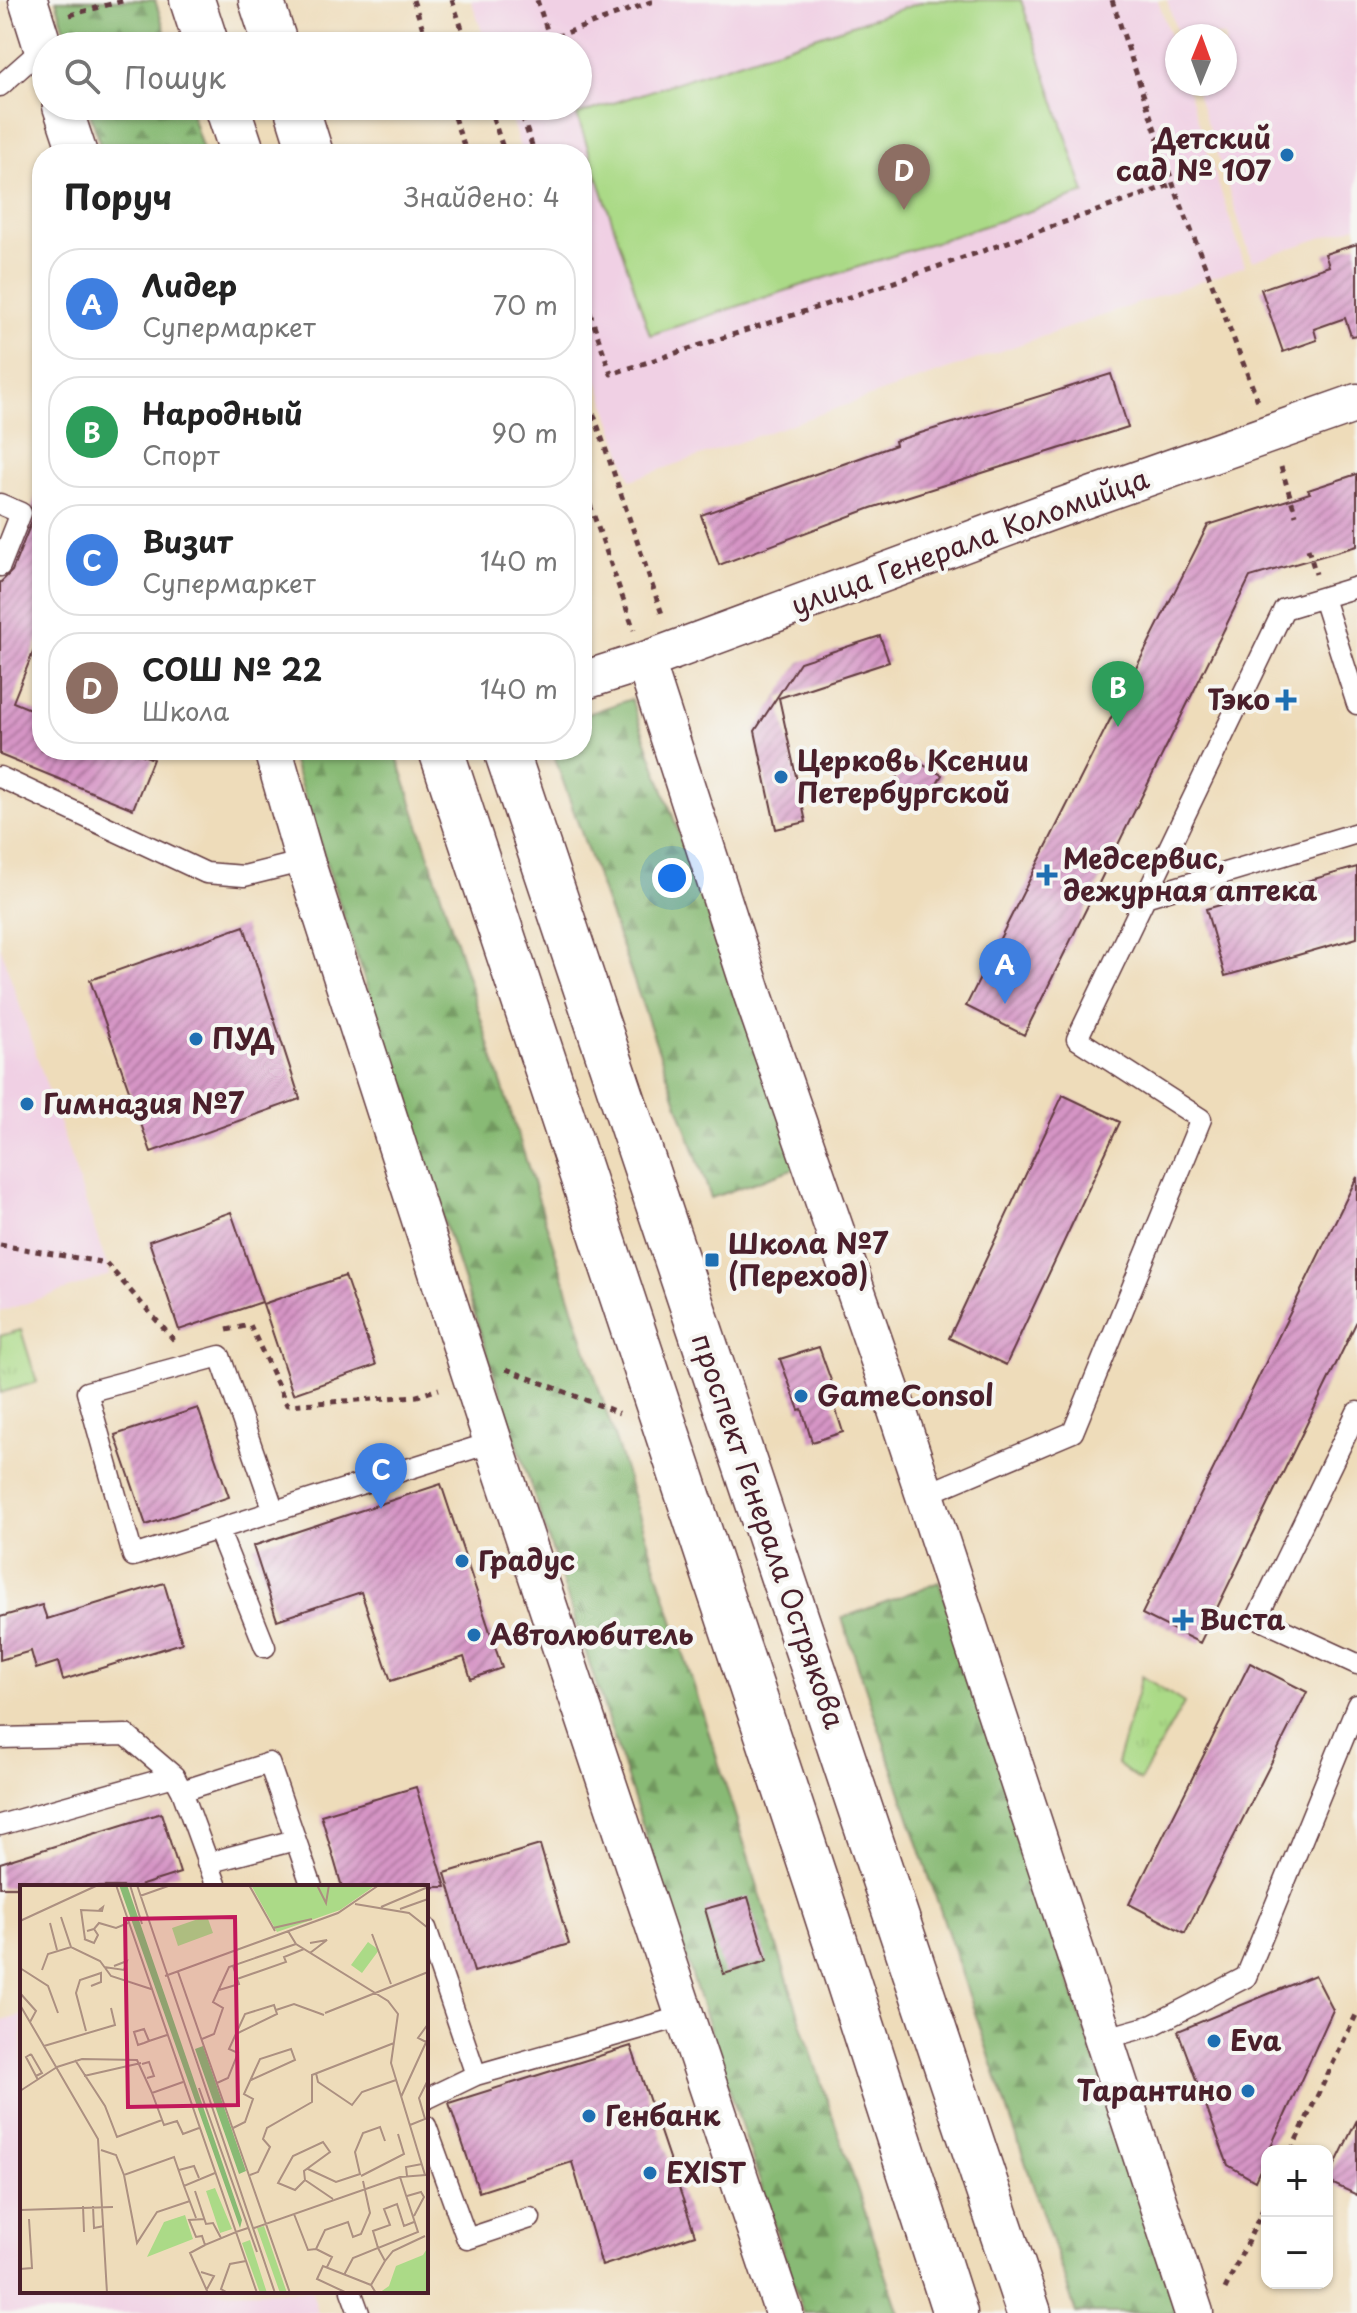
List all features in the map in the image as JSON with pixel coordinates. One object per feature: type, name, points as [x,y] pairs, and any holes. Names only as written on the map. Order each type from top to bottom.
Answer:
[{"type":"main road","points":[[192,0],[202,32]]},
{"type":"main road","points":[[261,0],[271,32]]},
{"type":"main road","points":[[232,120],[240,144]]},
{"type":"main road","points":[[300,120],[308,144]]},
{"type":"main road","points":[[444,760],[812,1868],[955,2313]]},
{"type":"main road","name":"проспект Генерала Острякова","points":[[509,760],[1029,2313]]},
{"type":"street","points":[[28,0],[38,32]]},
{"type":"street","points":[[67,120],[75,144]]},
{"type":"street","name":"улица Генерала Коломийца","points":[[592,678],[1357,403]]},
{"type":"street","points":[[645,661],[753,995],[924,1495],[1103,2039],[1208,2305]]},
{"type":"street","points":[[276,760],[305,861],[472,1378],[784,2313]]},
{"type":"lane","points":[[0,86],[32,61]]},
{"type":"lane","points":[[0,504],[21,513],[0,566]]},
{"type":"lane","points":[[924,1495],[1073,1432],[1201,1119],[1077,1039],[1284,609],[1357,587]]},
{"type":"lane","points":[[1323,598],[1357,704]]},
{"type":"lane","points":[[0,777],[206,873],[244,876],[305,861]]},
{"type":"lane","points":[[1145,897],[1357,833]]},
{"type":"lane","points":[[274,1511],[220,1356],[87,1392],[133,1556],[493,1442]]},
{"type":"lane","points":[[1357,1412],[1351,1436],[1257,1618],[1357,1664]]},
{"type":"lane","points":[[218,1529],[265,1647]]},
{"type":"lane","points":[[1103,2039],[1153,2025],[1246,1977],[1357,1705]]},
{"type":"lane","points":[[0,1738],[126,1735],[178,1783],[216,1885]]},
{"type":"lane","points":[[0,1825],[269,1763],[311,1885]]},
{"type":"lane","points":[[207,1863],[295,1840]]},
{"type":"lane","points":[[428,1934],[476,2075]]},
{"type":"lane","points":[[428,2098],[476,2075],[684,2016]]},
{"type":"lane","points":[[428,2132],[467,2239],[530,2218]]},
{"type":"lane","points":[[352,2293],[359,2313]]},
{"type":"path","points":[[413,0],[424,32]]},
{"type":"path","points":[[452,0],[463,32]]},
{"type":"path","points":[[537,0],[548,32]]},
{"type":"path","points":[[569,32],[656,0]]},
{"type":"path","points":[[1112,0],[1173,184],[1271,433],[1296,515]]},
{"type":"path","points":[[455,120],[463,144]]},
{"type":"path","points":[[494,120],[502,144]]},
{"type":"path","points":[[523,120],[532,144]]},
{"type":"path","points":[[592,319],[611,374],[880,287],[1173,184]]},
{"type":"path","points":[[592,510],[645,661]]},
{"type":"path","points":[[0,1245],[106,1263],[175,1341]]},
{"type":"path","points":[[220,1331],[250,1325],[287,1405],[417,1396],[503,1368],[623,1415]]},
{"type":"path","points":[[1294,2145],[1357,2013]]},
{"type":"path","points":[[1208,2305],[1261,2212]]},
{"type":"shaded area","points":[[471,0],[1158,0],[1166,24],[1165,96],[1190,96],[1245,266],[631,480],[592,363],[592,144],[519,144],[511,120],[592,120],[592,32],[482,32]]},
{"type":"shaded area","name":"Детский сад № 107","points":[[1167,0],[1357,0],[1357,226],[1252,261],[1198,96],[1237,96],[1237,24],[1174,24]]},
{"type":"shaded area","name":"Гимназия №7","points":[[0,946],[110,1275],[0,1312]]},
{"type":"shaded area","points":[[20,2016],[20,2293],[313,2293],[318,2313],[0,2313],[0,2022]]},
{"type":"green space","points":[[56,0],[155,0],[165,32],[66,32]]},
{"type":"green space","points":[[928,0],[1021,0],[1085,193],[650,335],[592,160],[592,144],[587,144],[579,120],[592,120],[592,110]]},
{"type":"green space","points":[[92,120],[193,120],[201,144],[100,144]]},
{"type":"green space","points":[[631,699],[798,1167],[711,1198],[556,760],[592,760],[592,713]]},
{"type":"green space","points":[[292,760],[398,760],[805,2034],[899,2313],[803,2313]]},
{"type":"green space","points":[[21,1330],[37,1382],[0,1393],[0,1336]]},
{"type":"green space","points":[[939,1582],[1177,2313],[1076,2313],[842,1618]]},
{"type":"green space","points":[[1142,1676],[1184,1703],[1140,1781],[1117,1764]]},
{"type":"building","points":[[1357,244],[1357,335],[1351,336],[1345,318],[1314,329],[1317,340],[1283,352],[1261,289],[1329,266],[1325,254]]},
{"type":"building","points":[[1111,374],[1128,427],[871,508],[719,565],[701,515],[896,445],[895,441]]},
{"type":"building","points":[[1357,474],[1357,546],[1250,577],[1024,1035],[966,1006],[1208,525],[1310,493],[1308,490]]},
{"type":"building","points":[[32,521],[32,655],[13,702],[32,710],[32,760],[153,760],[133,809],[0,755],[0,583],[12,571]]},
{"type":"building","name":"Церковь Ксении Петербургской","points":[[880,636],[889,662],[779,698],[806,822],[776,829],[755,731],[800,662]]},
{"type":"building","points":[[908,757],[942,775],[926,804],[893,785]]},
{"type":"building","points":[[1357,867],[1357,938],[1225,976],[1206,909]]},
{"type":"building","name":"ПУД","points":[[244,926],[300,1099],[151,1152],[90,980]]},
{"type":"building","points":[[1063,1095],[1120,1122],[1006,1365],[949,1338]]},
{"type":"building","points":[[1357,1177],[1357,1321],[1200,1643],[1142,1614]]},
{"type":"building","points":[[231,1212],[262,1302],[179,1330],[149,1241]]},
{"type":"building","points":[[345,1276],[376,1365],[293,1394],[263,1304]]},
{"type":"building","points":[[819,1347],[838,1400],[833,1401],[843,1432],[812,1442],[802,1409],[799,1410],[780,1359]]},
{"type":"building","points":[[198,1408],[229,1497],[146,1525],[115,1435]]},
{"type":"building","points":[[441,1484],[502,1668],[471,1679],[464,1657],[391,1681],[361,1592],[277,1620],[253,1546]]},
{"type":"building","points":[[164,1583],[182,1643],[63,1680],[58,1662],[36,1669],[31,1651],[0,1660],[0,1617],[42,1605],[47,1619]]},
{"type":"building","points":[[1250,1663],[1307,1692],[1185,1933],[1129,1904]]},
{"type":"building","points":[[416,1787],[446,1887],[341,1885],[321,1815]]},
{"type":"building","points":[[161,1813],[180,1873],[142,1885],[0,1887],[0,1863]]},
{"type":"building","points":[[540,1845],[569,1944],[474,1972],[445,1873]]},
{"type":"building","points":[[748,1897],[767,1961],[724,1974],[705,1909]]},
{"type":"building","name":"Тарантино","points":[[1315,1975],[1333,2010],[1271,2145],[1261,2145],[1261,2168],[1255,2181],[1228,2165],[1178,2031]]},
{"type":"building","points":[[631,2046],[695,2235],[602,2266],[572,2162],[479,2192],[449,2103]]},
{"type":"building","points":[[1357,2120],[1357,2195],[1333,2184],[1333,2169]]},
{"type":"place","name":"Детский сад № 107","points":[[1287,155]]},
{"type":"place","name":"СОШ № 22","points":[[904,210]]},
{"type":"place","name":"Тэко","points":[[1286,700]]},
{"type":"place","name":"Народный","points":[[1118,727]]},
{"type":"place","name":"Церковь Ксении Петербургской","points":[[781,777]]},
{"type":"place","name":"Медсервис, дежурная аптека","points":[[1047,875]]},
{"type":"place","name":"Лидер","points":[[1005,1004]]},
{"type":"place","name":"ПУД","points":[[196,1039]]},
{"type":"place","name":"Гимназия №7","points":[[27,1104]]},
{"type":"place","name":"Школа №7 (Переход)","points":[[712,1260]]},
{"type":"place","name":"GameConsol","points":[[801,1396]]},
{"type":"place","name":"Визит","points":[[381,1509]]},
{"type":"place","name":"Градус","points":[[462,1561]]},
{"type":"place","name":"Виста","points":[[1183,1620]]},
{"type":"place","name":"Автолюбитель","points":[[474,1635]]},
{"type":"place","name":"Eva","points":[[1214,2041]]},
{"type":"place","name":"Тарантино","points":[[1248,2091]]},
{"type":"place","name":"Генбанк","points":[[589,2116]]},
{"type":"place","name":"EXIST","points":[[650,2173]]}]
